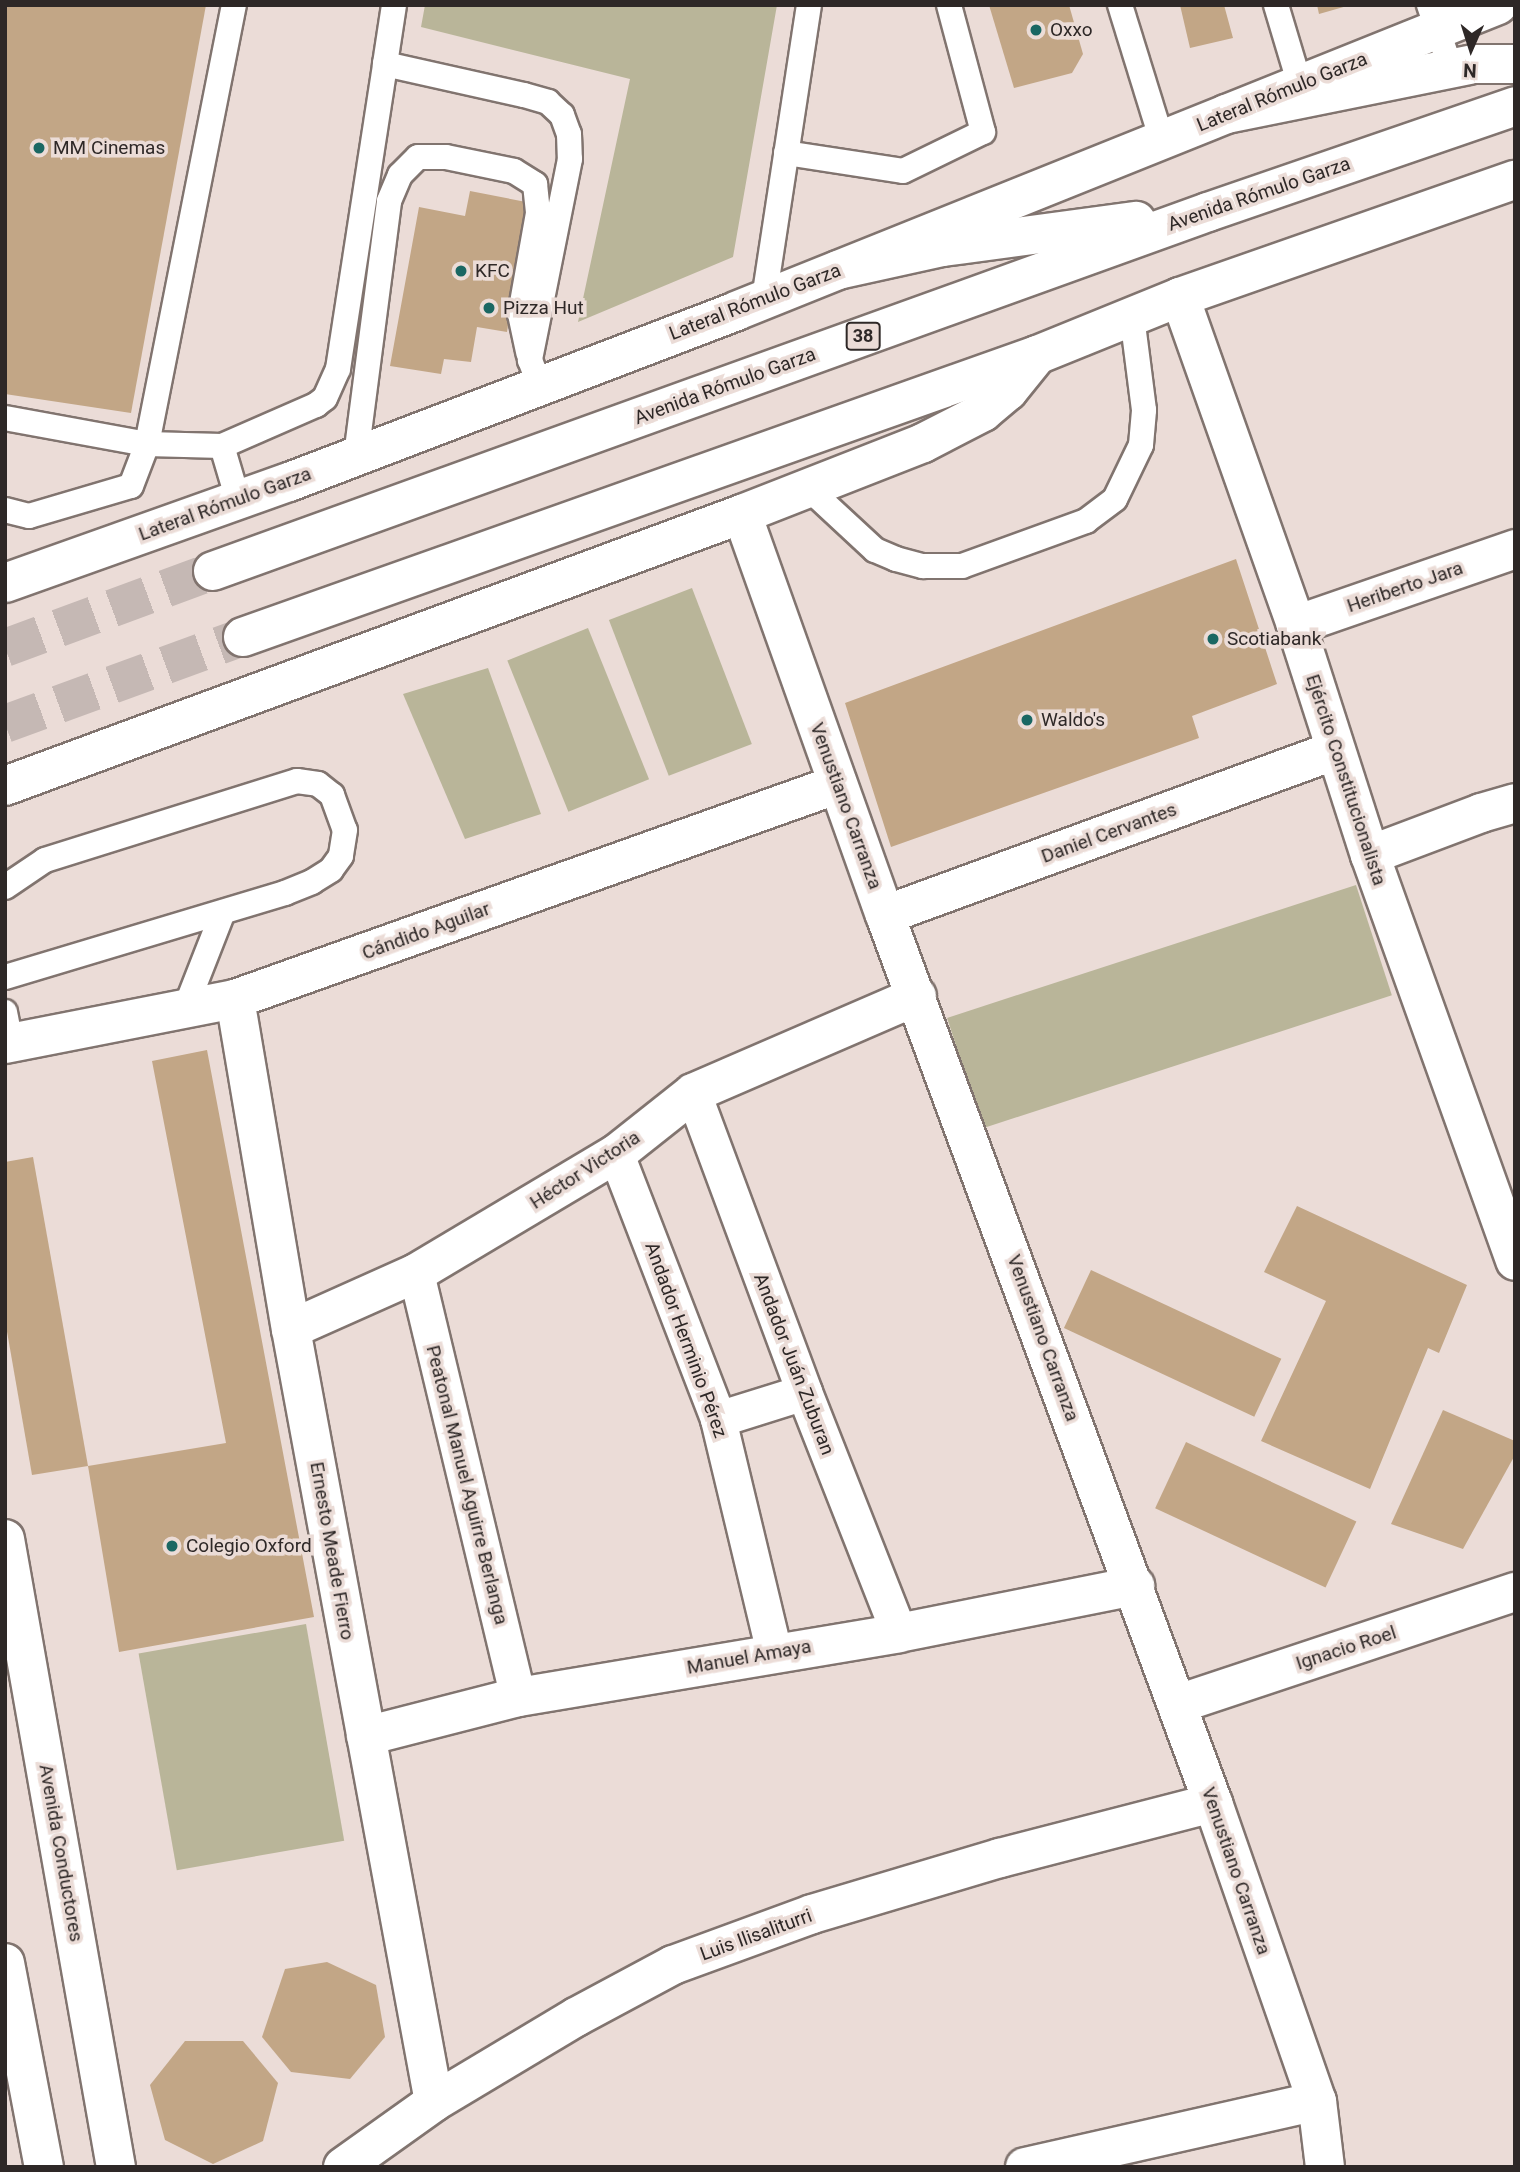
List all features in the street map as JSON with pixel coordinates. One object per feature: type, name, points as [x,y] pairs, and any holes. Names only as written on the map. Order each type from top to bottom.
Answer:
[{"type":"street","name":"Lateral Rómulo Garza","points":[[5,583],[356,456],[535,373],[764,299],[838,270],[1300,85],[1433,17],[1498,5]]},
{"type":"street","points":[[1226,114],[1474,64],[1515,64]]},
{"type":"street","name":"Avenida Rómulo Garza","points":[[213,571],[1208,212],[1515,106]]},
{"type":"street","points":[[243,637],[1037,355],[1180,298],[1515,180]]},
{"type":"street","points":[[838,270],[943,247],[1208,212]]},
{"type":"street","name":"Ejército Constitucionalista","points":[[1180,298],[1296,625],[1334,751],[1370,855],[1515,1261]]},
{"type":"street","points":[[5,786],[742,514],[923,443],[983,412],[1009,391],[1037,355]]},
{"type":"street","name":"Venustiano Carranza","points":[[742,514],[885,915],[1213,1803],[1317,2101],[1325,2167]]},
{"type":"street","name":"Heriberto Jara","points":[[1296,625],[1515,549]]},
{"type":"street","name":"Daniel Cervantes","points":[[885,915],[1334,751]]},
{"type":"street","name":"Cándido Aguilar","points":[[7,1033],[186,1009],[235,999],[838,784]]},
{"type":"street","points":[[1370,855],[1515,803]]},
{"type":"street","name":"Héctor Victoria","points":[[291,1329],[416,1273],[616,1153],[694,1093],[917,996]]},
{"type":"street","name":"Ernesto Meade Fierro","points":[[235,999],[291,1329],[434,2102]]},
{"type":"street","name":"Andador Juán Zuburan","points":[[694,1093],[804,1392],[899,1633]]},
{"type":"street","name":"Andador Herminio Pérez","points":[[616,1153],[718,1419],[774,1652]]},
{"type":"street","name":"Peatonal Manuel Aguirre Berlanga","points":[[416,1273],[518,1697]]},
{"type":"street","points":[[718,1419],[804,1392]]},
{"type":"street","name":"Avenida Conductores","points":[[5,1539],[116,2167]]},
{"type":"street","name":"Manuel Amaya","points":[[366,1736],[518,1697],[899,1633],[1135,1586]]},
{"type":"street","name":"Ignacio Roel","points":[[1178,1704],[1515,1592]]},
{"type":"street","name":"Luis Ilisaliturri","points":[[344,2167],[434,2102],[576,2017],[673,1965],[812,1914],[987,1861],[1213,1803]]},
{"type":"street","points":[[5,1963],[44,2167]]},
{"type":"street","points":[[1025,2167],[1317,2101]]},
{"type":"lane","points":[[5,510],[29,516],[131,486],[147,444],[234,5]]},
{"type":"lane","points":[[5,418],[147,444],[222,446],[316,405],[331,388],[340,355],[394,5]]},
{"type":"lane","points":[[764,299],[809,5]]},
{"type":"lane","points":[[786,153],[902,171],[983,132],[949,5]]},
{"type":"lane","points":[[1120,5],[1161,141]]},
{"type":"lane","points":[[1276,5],[1300,85]]},
{"type":"lane","points":[[1433,17],[1451,69]]},
{"type":"lane","points":[[385,64],[524,95],[548,103],[562,115],[569,134],[570,159],[535,373]]},
{"type":"lane","points":[[356,456],[389,201],[400,175],[418,158],[446,157],[514,171],[535,184],[538,214],[520,314],[523,336],[535,373]]},
{"type":"lane","points":[[808,488],[875,550],[923,566],[962,566],[1086,521],[1115,499],[1141,445],[1144,410],[1132,316]]},
{"type":"lane","points":[[222,446],[238,500]]},
{"type":"lane","points":[[5,887],[45,860],[297,781],[318,785],[332,795],[341,812],[344,843],[341,856],[331,870],[285,893],[5,977]]},
{"type":"lane","points":[[186,1009],[223,912]]},
{"type":"shaded area","points":[[425,5],[777,5],[733,257],[578,322],[630,79],[421,27]]},
{"type":"shaded area","points":[[692,588],[752,744],[669,776],[609,620]]},
{"type":"shaded area","points":[[588,628],[649,779],[568,812],[507,661]]},
{"type":"shaded area","points":[[488,668],[541,814],[465,839],[403,694]]},
{"type":"shaded area","points":[[1356,885],[1392,995],[983,1128],[947,1018]]},
{"type":"shaded area","points":[[306,1624],[344,1841],[177,1870],[139,1654]]},
{"type":"building","points":[[5,5],[206,5],[131,413],[5,394]]},
{"type":"building","name":"Oxxo","points":[[989,5],[1069,5],[1083,54],[1072,73],[1014,88]]},
{"type":"building","points":[[1180,5],[1224,5],[1233,38],[1190,48]]},
{"type":"building","points":[[1317,5],[1347,5],[1347,6],[1319,14]]},
{"type":"building","name":"KFC","points":[[470,191],[526,202],[507,332],[477,327],[471,362],[444,359],[441,374],[390,366],[419,207],[465,216]]},
{"type":"building","points":[[1236,559],[1277,684],[1192,716],[1199,738],[891,847],[845,703]]},
{"type":"building","points":[[207,1050],[314,1617],[119,1652],[88,1466],[226,1443],[152,1061]]},
{"type":"building","points":[[33,1157],[88,1466],[32,1475],[5,1320],[5,1162]]},
{"type":"building","points":[[1297,1206],[1467,1285],[1439,1353],[1428,1348],[1370,1489],[1261,1441],[1326,1301],[1264,1272]]},
{"type":"building","points":[[1091,1270],[1281,1359],[1254,1417],[1064,1328]]},
{"type":"building","points":[[1443,1410],[1515,1441],[1515,1455],[1463,1549],[1391,1524]]},
{"type":"building","points":[[1186,1442],[1356,1521],[1326,1588],[1155,1508]]},
{"type":"building","points":[[327,1962],[376,1985],[385,2037],[350,2079],[291,2072],[262,2037],[285,1969]]},
{"type":"building","points":[[185,2041],[243,2041],[278,2083],[263,2141],[213,2164],[165,2140],[150,2085]]},
{"type":"tunnel","points":[[5,648],[213,571]]},
{"type":"tunnel","points":[[5,724],[243,637]]},
{"type":"place","name":"Oxxo","points":[[1036,30]]},
{"type":"place","name":"MM Cinemas","points":[[39,148]]},
{"type":"place","name":"KFC","points":[[461,271]]},
{"type":"place","name":"Pizza Hut","points":[[489,308]]},
{"type":"place","name":"Scotiabank","points":[[1213,639]]},
{"type":"place","name":"Waldo's","points":[[1027,720]]},
{"type":"place","name":"Colegio Oxford","points":[[172,1546]]}]
